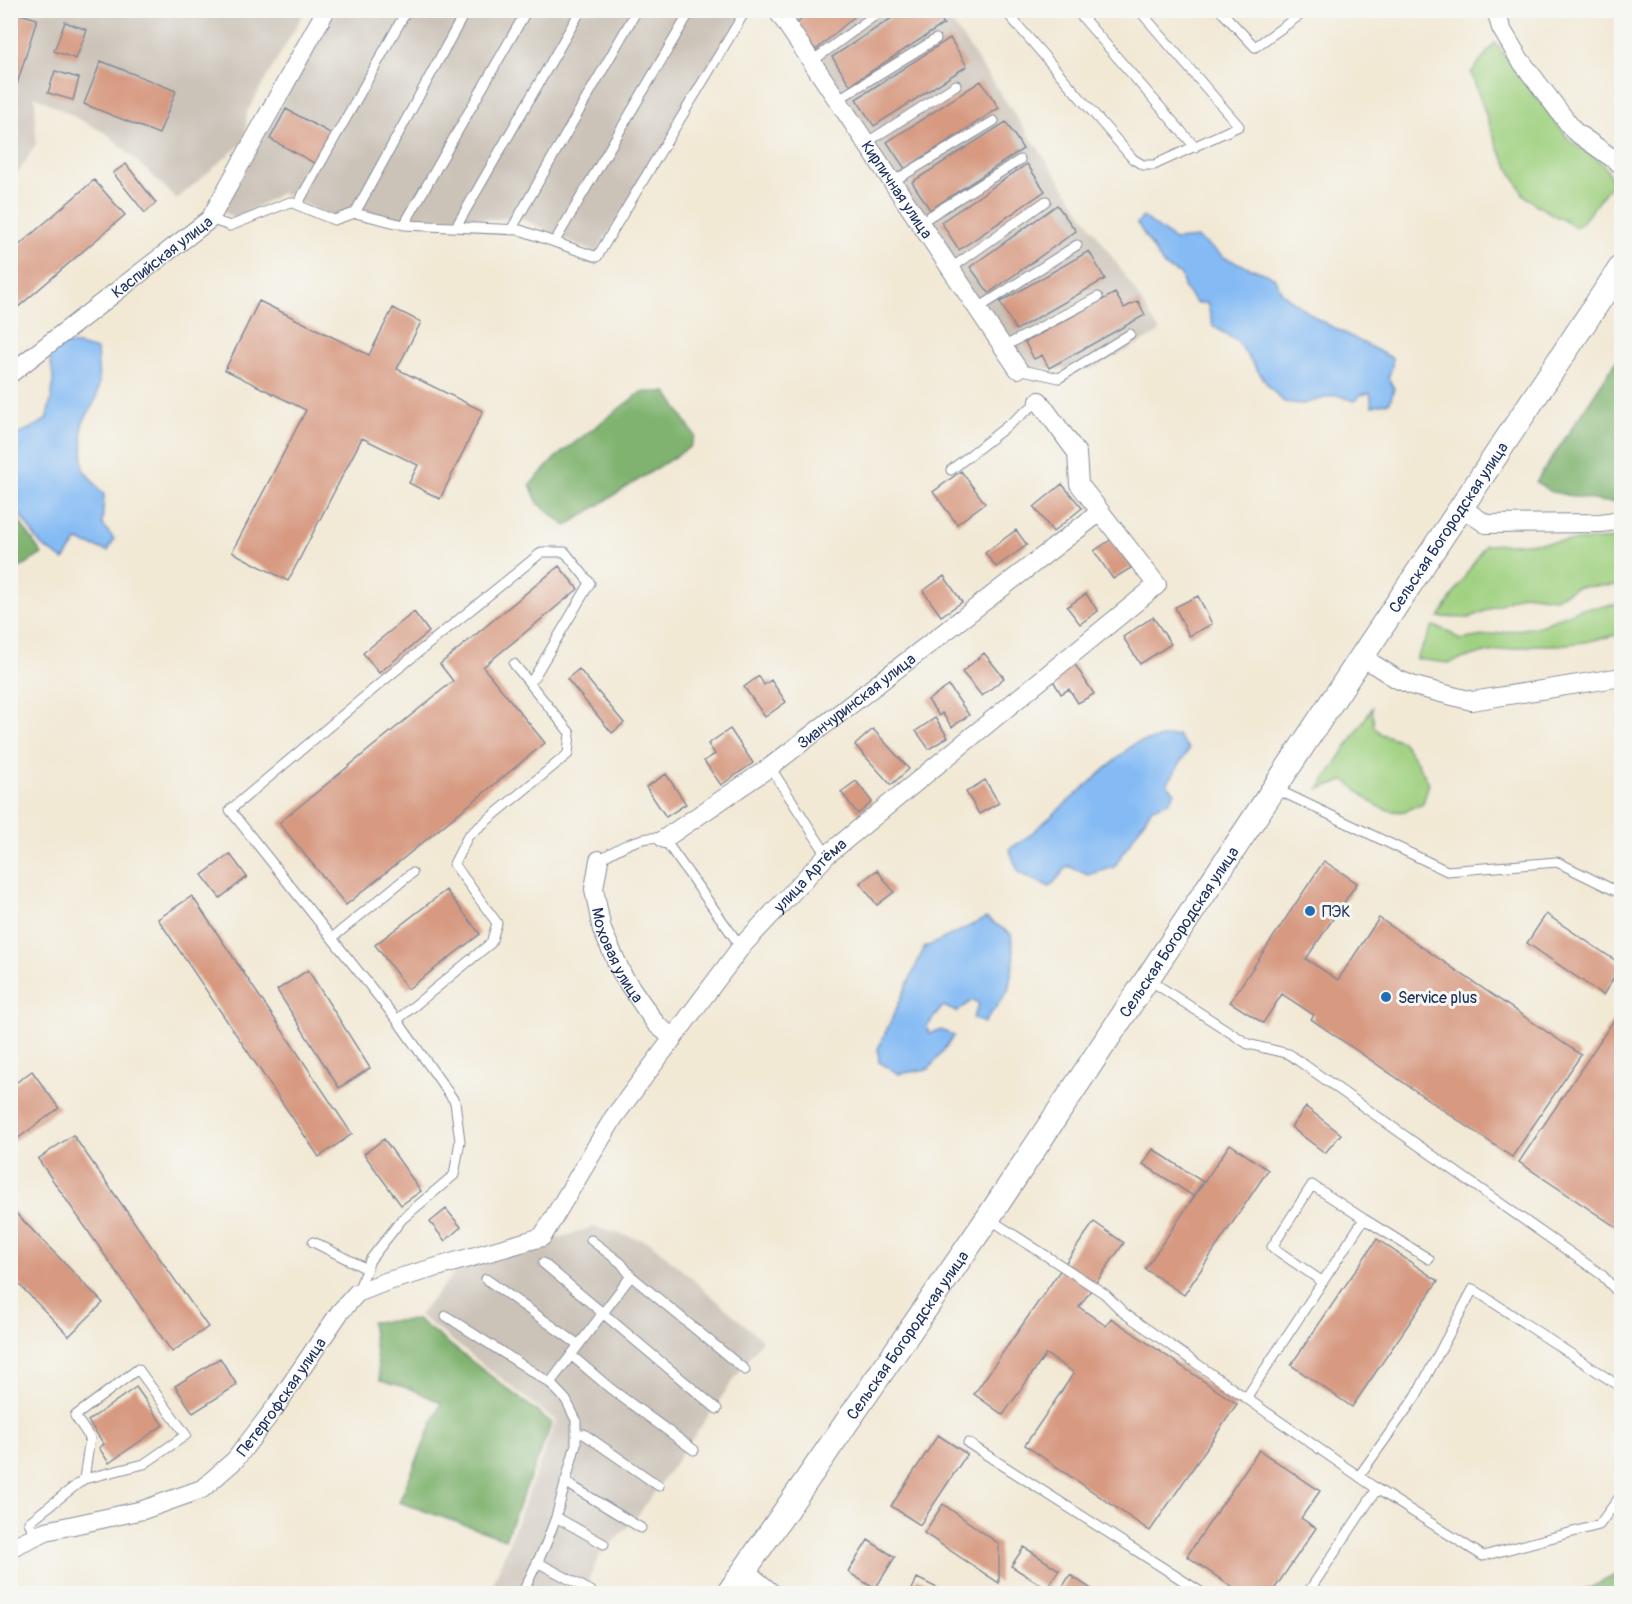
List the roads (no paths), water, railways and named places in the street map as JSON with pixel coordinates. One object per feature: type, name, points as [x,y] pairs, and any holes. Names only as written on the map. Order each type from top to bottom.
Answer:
[{"type":"main road","name":"Сельская Богородская улица","points":[[728,1593],[988,1218],[1622,266]]},
{"type":"street","name":"Каспийская улица","points":[[10,374],[210,219],[326,10]]},
{"type":"street","points":[[1496,10],[1501,28],[1518,57],[1574,131],[1622,165]]},
{"type":"street","name":"Кирпичная улица","points":[[781,17],[1018,369]]},
{"type":"street","points":[[1039,401],[1077,453],[1079,484],[1100,512]]},
{"type":"street","points":[[1462,508],[1486,525],[1601,523],[1622,520]]},
{"type":"street","name":"улица Артёма","points":[[542,1237],[614,1117],[741,947],[827,855],[1157,585],[1100,512]]},
{"type":"street","name":"Зианчуринская улица","points":[[664,838],[770,767],[1100,512]]},
{"type":"street","points":[[1362,657],[1397,679],[1414,686],[1472,701],[1622,676]]},
{"type":"street","name":"Моховая улица","points":[[600,860],[594,889],[602,930],[623,976],[656,1024],[673,1038]]},
{"type":"street","name":"Петергофская улица","points":[[10,1548],[46,1531],[143,1510],[202,1489],[235,1460],[274,1409],[340,1312],[357,1293],[385,1282],[542,1237]]},
{"type":"street","points":[[744,1570],[773,1593]]},
{"type":"lane","points":[[297,205],[406,10]]},
{"type":"lane","points":[[355,213],[466,10]]},
{"type":"lane","points":[[404,225],[527,10]]},
{"type":"lane","points":[[456,227],[581,10]]},
{"type":"lane","points":[[511,230],[636,10]]},
{"type":"lane","points":[[555,241],[691,10]]},
{"type":"lane","points":[[210,219],[230,226],[290,202],[334,220],[355,213],[404,225],[520,230],[597,257],[746,10]]},
{"type":"lane","points":[[781,17],[799,10]]},
{"type":"lane","points":[[812,62],[882,10]]},
{"type":"lane","points":[[1076,10],[1195,147]]},
{"type":"lane","points":[[1009,12],[1133,159],[1143,165],[1154,165],[1239,126],[1139,10]]},
{"type":"lane","points":[[1220,10],[1255,47],[1307,10]]},
{"type":"lane","points":[[1286,10],[1294,20]]},
{"type":"lane","points":[[837,100],[936,39]]},
{"type":"lane","points":[[866,143],[956,85]]},
{"type":"lane","points":[[892,182],[994,121]]},
{"type":"lane","points":[[920,223],[1020,160]]},
{"type":"lane","points":[[950,269],[1046,201]]},
{"type":"lane","points":[[977,309],[1077,245]]},
{"type":"lane","points":[[1003,347],[1098,297]]},
{"type":"lane","points":[[1018,369],[1059,378],[1130,334]]},
{"type":"lane","points":[[951,470],[1039,401]]},
{"type":"lane","points":[[357,1293],[370,1260],[402,1219],[454,1174],[460,1141],[455,1102],[397,1020],[230,810],[389,676],[542,552],[565,552],[590,583],[530,684]]},
{"type":"lane","points":[[397,1020],[491,943],[497,923],[454,864],[468,836],[568,754],[570,733],[514,664]]},
{"type":"lane","points":[[770,767],[827,855]]},
{"type":"lane","points":[[1274,788],[1447,871],[1557,862],[1622,894]]},
{"type":"lane","name":"Зианчуринская улица","points":[[600,860],[651,836],[664,838]]},
{"type":"lane","points":[[664,838],[741,947]]},
{"type":"lane","points":[[332,938],[412,873]]},
{"type":"lane","points":[[1146,978],[1248,1044],[1289,1054],[1602,1275],[1622,1297]]},
{"type":"lane","points":[[1323,1282],[1272,1247],[1312,1185],[1429,1259]]},
{"type":"lane","points":[[988,1218],[1105,1294],[1124,1313],[1377,1489],[1483,1556],[1599,1525],[1622,1494]]},
{"type":"lane","points":[[1246,1398],[1364,1219]]},
{"type":"lane","points":[[591,1240],[745,1370]]},
{"type":"lane","points":[[313,1242],[367,1269]]},
{"type":"lane","points":[[543,1263],[717,1410]]},
{"type":"lane","points":[[550,1383],[631,1276]]},
{"type":"lane","points":[[486,1279],[579,1345]]},
{"type":"lane","points":[[1359,1476],[1416,1396],[1473,1289],[1622,1388]]},
{"type":"lane","points":[[446,1316],[550,1383],[566,1400],[576,1420],[576,1444],[556,1517],[522,1593]]},
{"type":"lane","points":[[572,1355],[611,1389],[694,1450]]},
{"type":"lane","points":[[35,1536],[28,1522],[84,1479],[144,1464],[186,1436],[138,1369],[75,1416],[90,1438],[84,1479]]},
{"type":"lane","points":[[576,1434],[584,1434],[659,1486]]},
{"type":"lane","points":[[968,1443],[1204,1593]]},
{"type":"lane","points":[[565,1482],[641,1528]]},
{"type":"lane","points":[[1307,1593],[1377,1489]]},
{"type":"lane","points":[[556,1517],[604,1544]]},
{"type":"lane","points":[[537,1562],[591,1591]]},
{"type":"water","points":[[1143,217],[1175,240],[1198,238],[1225,258],[1274,277],[1282,293],[1319,320],[1392,358],[1388,378],[1394,388],[1390,402],[1372,406],[1370,393],[1360,395],[1355,401],[1336,395],[1302,404],[1284,402],[1270,388],[1237,341],[1213,326],[1207,303],[1196,303],[1185,289],[1181,275],[1164,266],[1137,223]]},
{"type":"water","points":[[57,344],[79,345],[97,350],[99,382],[96,399],[82,424],[83,469],[104,495],[102,524],[114,539],[108,551],[77,541],[64,560],[41,545],[11,502],[10,439],[46,420],[53,386],[52,369],[47,351]]},
{"type":"water","points":[[1177,735],[1189,749],[1167,784],[1175,792],[1169,802],[1152,808],[1114,867],[1088,875],[1068,866],[1050,887],[1019,873],[1009,849],[1024,840],[1135,743]]},
{"type":"water","points":[[986,918],[1011,934],[1014,960],[1008,991],[984,1023],[973,1018],[979,1004],[973,1000],[956,1012],[943,1006],[927,1026],[929,1033],[941,1030],[954,1036],[929,1069],[899,1074],[879,1062],[878,1049],[924,948]]},
{"type":"place","name":"ПЭК","points":[[1310,911]]},
{"type":"place","name":"Service plus","points":[[1386,997]]}]
